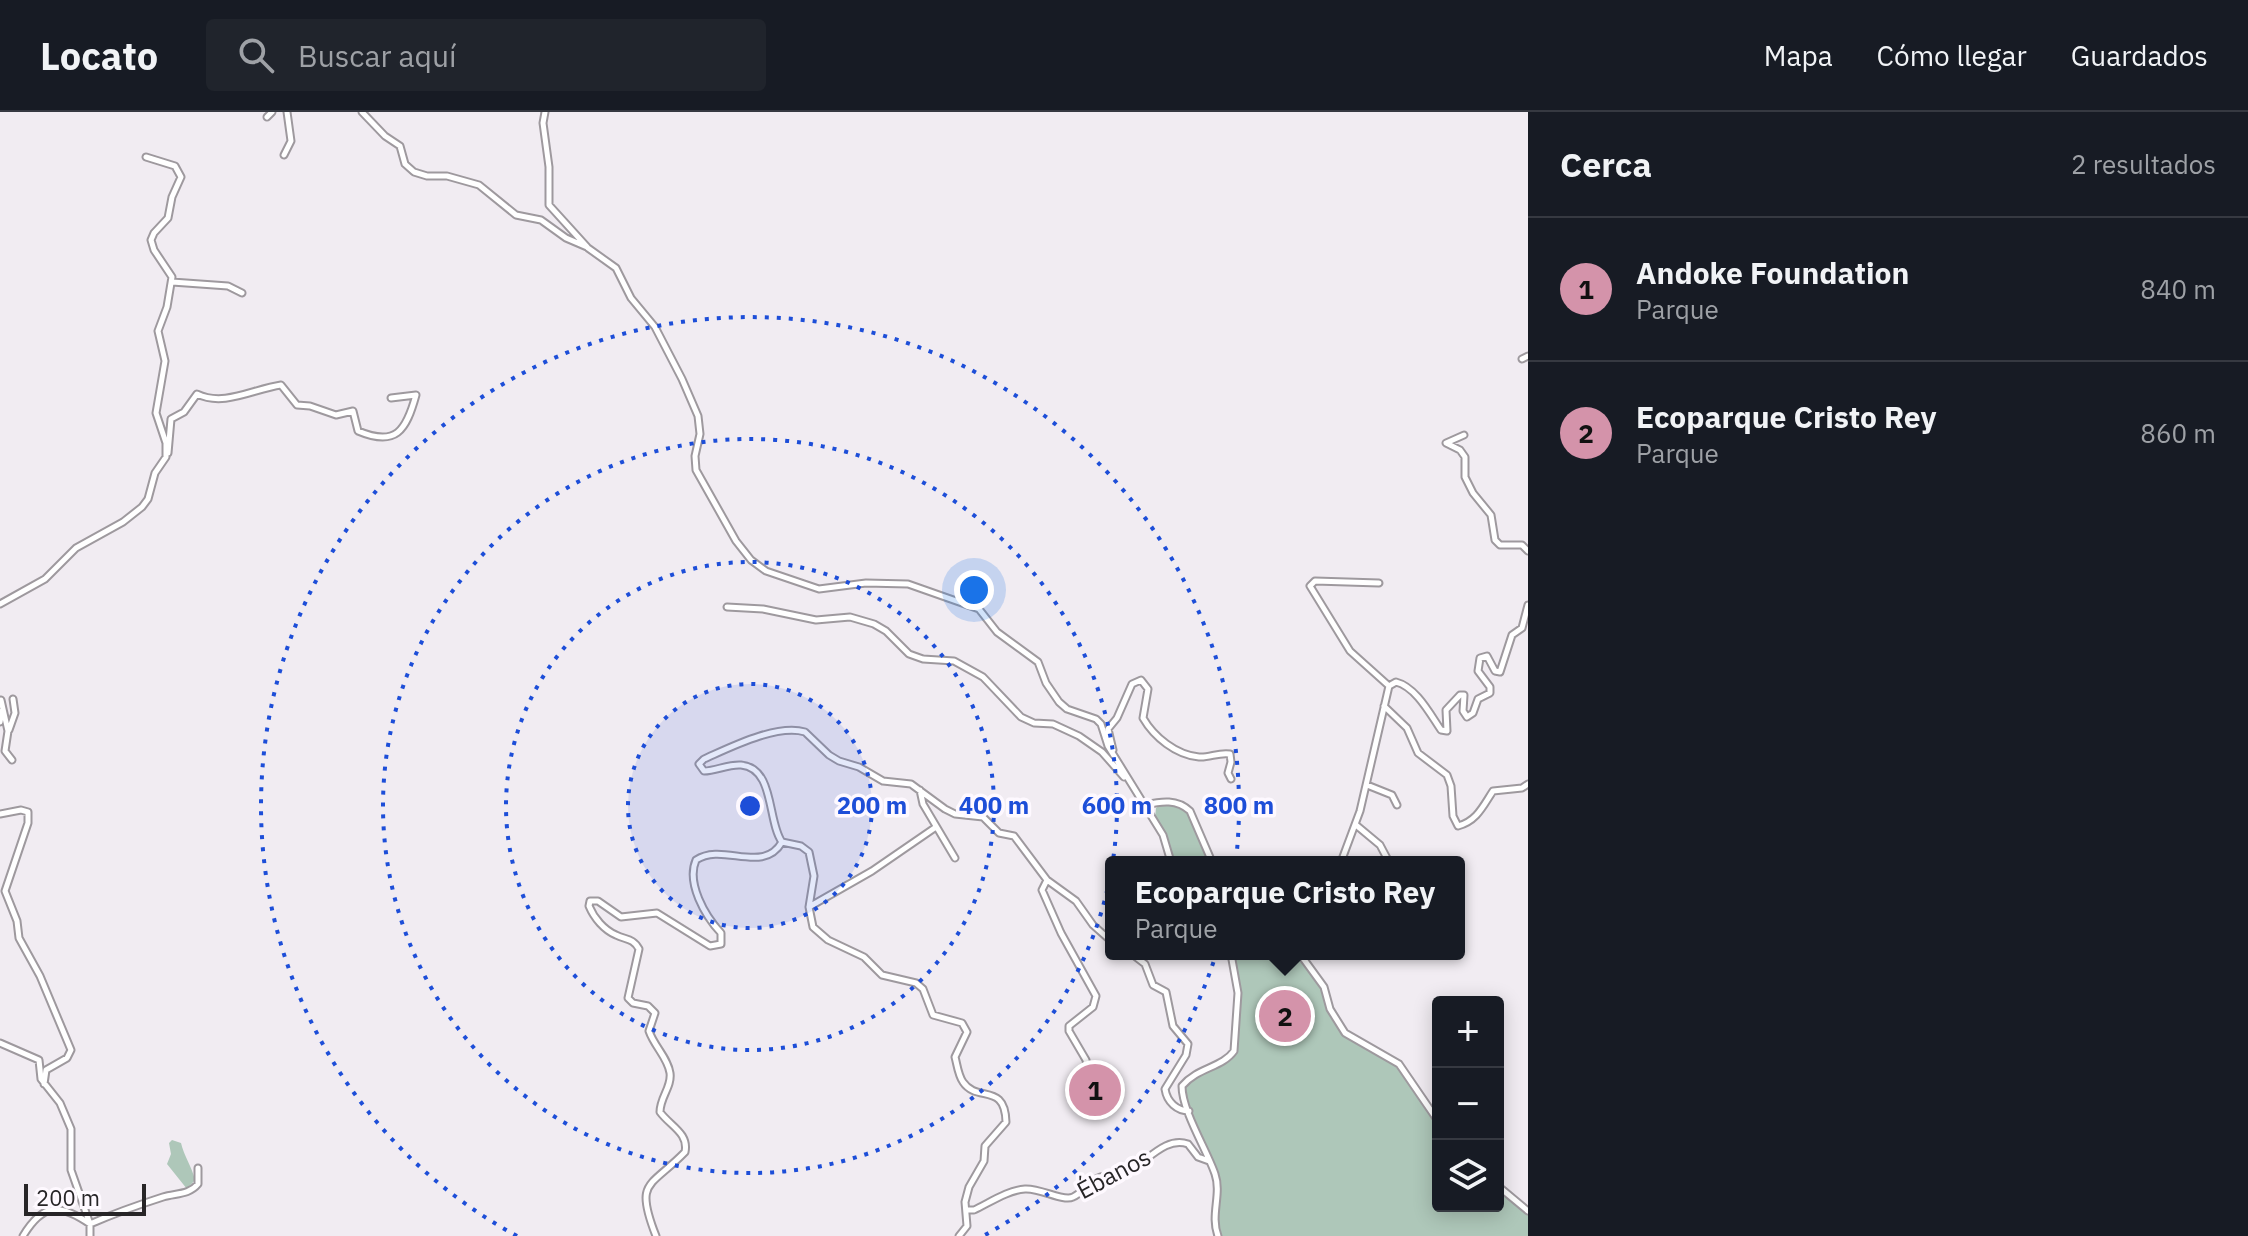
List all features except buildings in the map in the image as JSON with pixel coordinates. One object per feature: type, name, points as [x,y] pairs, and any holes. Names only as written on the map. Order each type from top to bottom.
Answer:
[{"type":"street","points":[[284,155],[291,141],[287,112]]},
{"type":"street","points":[[362,112],[400,146],[405,164],[414,172],[427,176],[447,176],[479,185],[516,215],[541,220],[616,268],[631,298],[668,351],[694,405],[700,424],[696,470],[736,541],[751,560],[766,571],[812,587],[908,584],[950,600],[974,605],[997,632],[1038,662],[1046,683],[1059,702],[1067,709],[1096,719],[1101,724],[1108,746],[1155,818],[1169,856]]},
{"type":"street","points":[[545,112],[543,123],[549,167],[549,205],[588,248]]},
{"type":"street","points":[[146,157],[175,166],[181,177],[172,197],[168,218],[151,240],[154,250],[170,272],[172,282],[158,331],[165,361],[156,413],[166,443],[166,457]]},
{"type":"street","points":[[172,282],[228,286],[242,293]]},
{"type":"street","points":[[0,604],[36,585],[82,544],[114,528],[142,507],[148,499],[155,473],[166,457],[171,419],[184,412],[197,394],[206,399],[242,396],[281,385],[297,405],[336,415],[353,411],[358,431],[381,438],[393,436],[403,429],[416,395],[391,398]]},
{"type":"street","points":[[1464,435],[1446,443],[1460,450],[1465,457],[1465,477],[1473,493],[1491,515],[1495,540],[1500,545],[1522,545],[1528,551]]},
{"type":"street","points":[[1379,583],[1315,581],[1310,586],[1350,651],[1389,686]]},
{"type":"street","points":[[1343,856],[1367,785],[1389,686],[1396,682],[1406,686],[1441,730],[1447,731],[1446,710],[1460,695],[1464,695],[1463,711],[1467,717],[1473,713],[1478,699],[1490,693],[1490,687],[1478,671],[1480,658],[1487,656],[1495,671],[1500,672],[1512,635],[1522,628],[1528,605]]},
{"type":"street","points":[[727,607],[763,609],[816,620],[850,617],[874,624],[886,631],[909,654],[923,659],[954,661],[983,677],[1027,721],[1048,722],[1079,736],[1102,752],[1130,783]]},
{"type":"street","points":[[1116,759],[1108,729],[1117,718],[1132,684],[1141,680],[1148,689],[1143,718],[1155,734],[1186,754],[1200,758],[1230,754],[1228,773],[1231,779]]},
{"type":"street","points":[[0,699],[8,731]]},
{"type":"street","points":[[0,699],[0,722]]},
{"type":"street","points":[[12,760],[5,751],[15,713],[13,699]]},
{"type":"street","points":[[1384,706],[1407,728],[1418,753],[1447,775],[1453,816],[1458,826],[1478,814],[1493,791],[1522,788],[1528,784]]},
{"type":"street","points":[[959,1236],[967,1226],[965,1202],[969,1187],[984,1161],[985,1146],[1006,1122],[1002,1105],[995,1096],[974,1092],[963,1082],[955,1057],[965,1037],[965,1026],[933,1015],[923,989],[916,983],[882,975],[864,957],[818,933],[809,917],[815,882],[809,852],[801,846],[782,842],[773,826],[770,795],[755,771],[737,764],[704,771],[699,764],[704,759],[757,737],[801,730],[829,755],[883,781],[904,781],[955,814],[983,817],[999,833],[1014,836],[1047,880],[1076,901],[1105,936]]},
{"type":"street","points":[[1367,785],[1387,792],[1397,805]]},
{"type":"street","points":[[920,789],[923,804],[955,858]]},
{"type":"street","points":[[1155,818],[1156,808],[1165,802]]},
{"type":"street","points":[[1145,805],[1177,802],[1190,811],[1209,856]]},
{"type":"street","points":[[0,814],[21,810],[28,812],[28,823],[5,891],[17,921],[22,945],[40,976],[71,1045],[71,1055],[46,1070],[44,1084]]},
{"type":"street","points":[[1356,825],[1380,845],[1386,856]]},
{"type":"street","points":[[809,907],[872,871],[936,827]]},
{"type":"street","points":[[656,1236],[646,1211],[646,1191],[659,1173],[685,1152],[686,1145],[681,1133],[660,1112],[661,1099],[671,1077],[649,1031],[655,1013],[653,1009],[633,1003],[628,998],[639,949],[632,940],[614,935],[600,924],[589,906],[590,901],[598,901],[621,917],[657,913],[710,946],[718,946],[723,937],[706,913],[700,898],[693,869],[696,860],[710,854],[767,857],[778,850],[782,842]]},
{"type":"street","points":[[1047,880],[1042,890],[1096,996],[1093,1007],[1069,1026],[1086,1060],[1089,1079]]},
{"type":"street","points":[[1140,960],[1145,964],[1153,985],[1166,992],[1173,1026],[1188,1044],[1186,1055],[1165,1089],[1171,1103],[1189,1111]]},
{"type":"street","points":[[1218,1236],[1214,1224],[1216,1176],[1182,1092],[1185,1082],[1203,1069],[1228,1058],[1235,1046],[1238,993],[1232,960]]},
{"type":"street","points":[[1304,960],[1324,987],[1330,1009],[1345,1033],[1399,1064],[1432,1112]]},
{"type":"street","points":[[0,1043],[36,1057],[41,1065],[44,1084],[60,1103],[71,1129],[71,1170],[90,1224],[90,1236]]},
{"type":"street","name":"Ébanos","points":[[967,1210],[1026,1189],[1044,1190],[1061,1198],[1072,1198],[1096,1179],[1121,1174],[1146,1157],[1176,1143],[1188,1144],[1198,1157],[1209,1161]]},
{"type":"street","points":[[90,1224],[113,1213],[190,1192],[198,1184],[198,1168]]},
{"type":"street","points":[[1504,1191],[1528,1211]]},
{"type":"street","points":[[23,1236],[34,1217],[52,1209],[72,1212],[90,1224]]},
{"type":"green space","points":[[1165,802],[1184,805],[1209,856],[1169,856],[1155,818],[1156,808]]},
{"type":"green space","points":[[1232,960],[1304,960],[1324,987],[1330,1009],[1345,1033],[1399,1064],[1432,1112],[1432,1212],[1504,1212],[1504,1191],[1528,1211],[1528,1236],[1218,1236],[1217,1183],[1182,1092],[1185,1082],[1232,1055],[1238,993]]},
{"type":"green space","points":[[172,1140],[181,1143],[194,1175],[195,1180],[187,1189],[167,1164]]},
{"type":"place","name":"Ecoparque Cristo Rey","points":[[1285,1016]]},
{"type":"place","name":"Andoke Foundation","points":[[1095,1090]]}]
